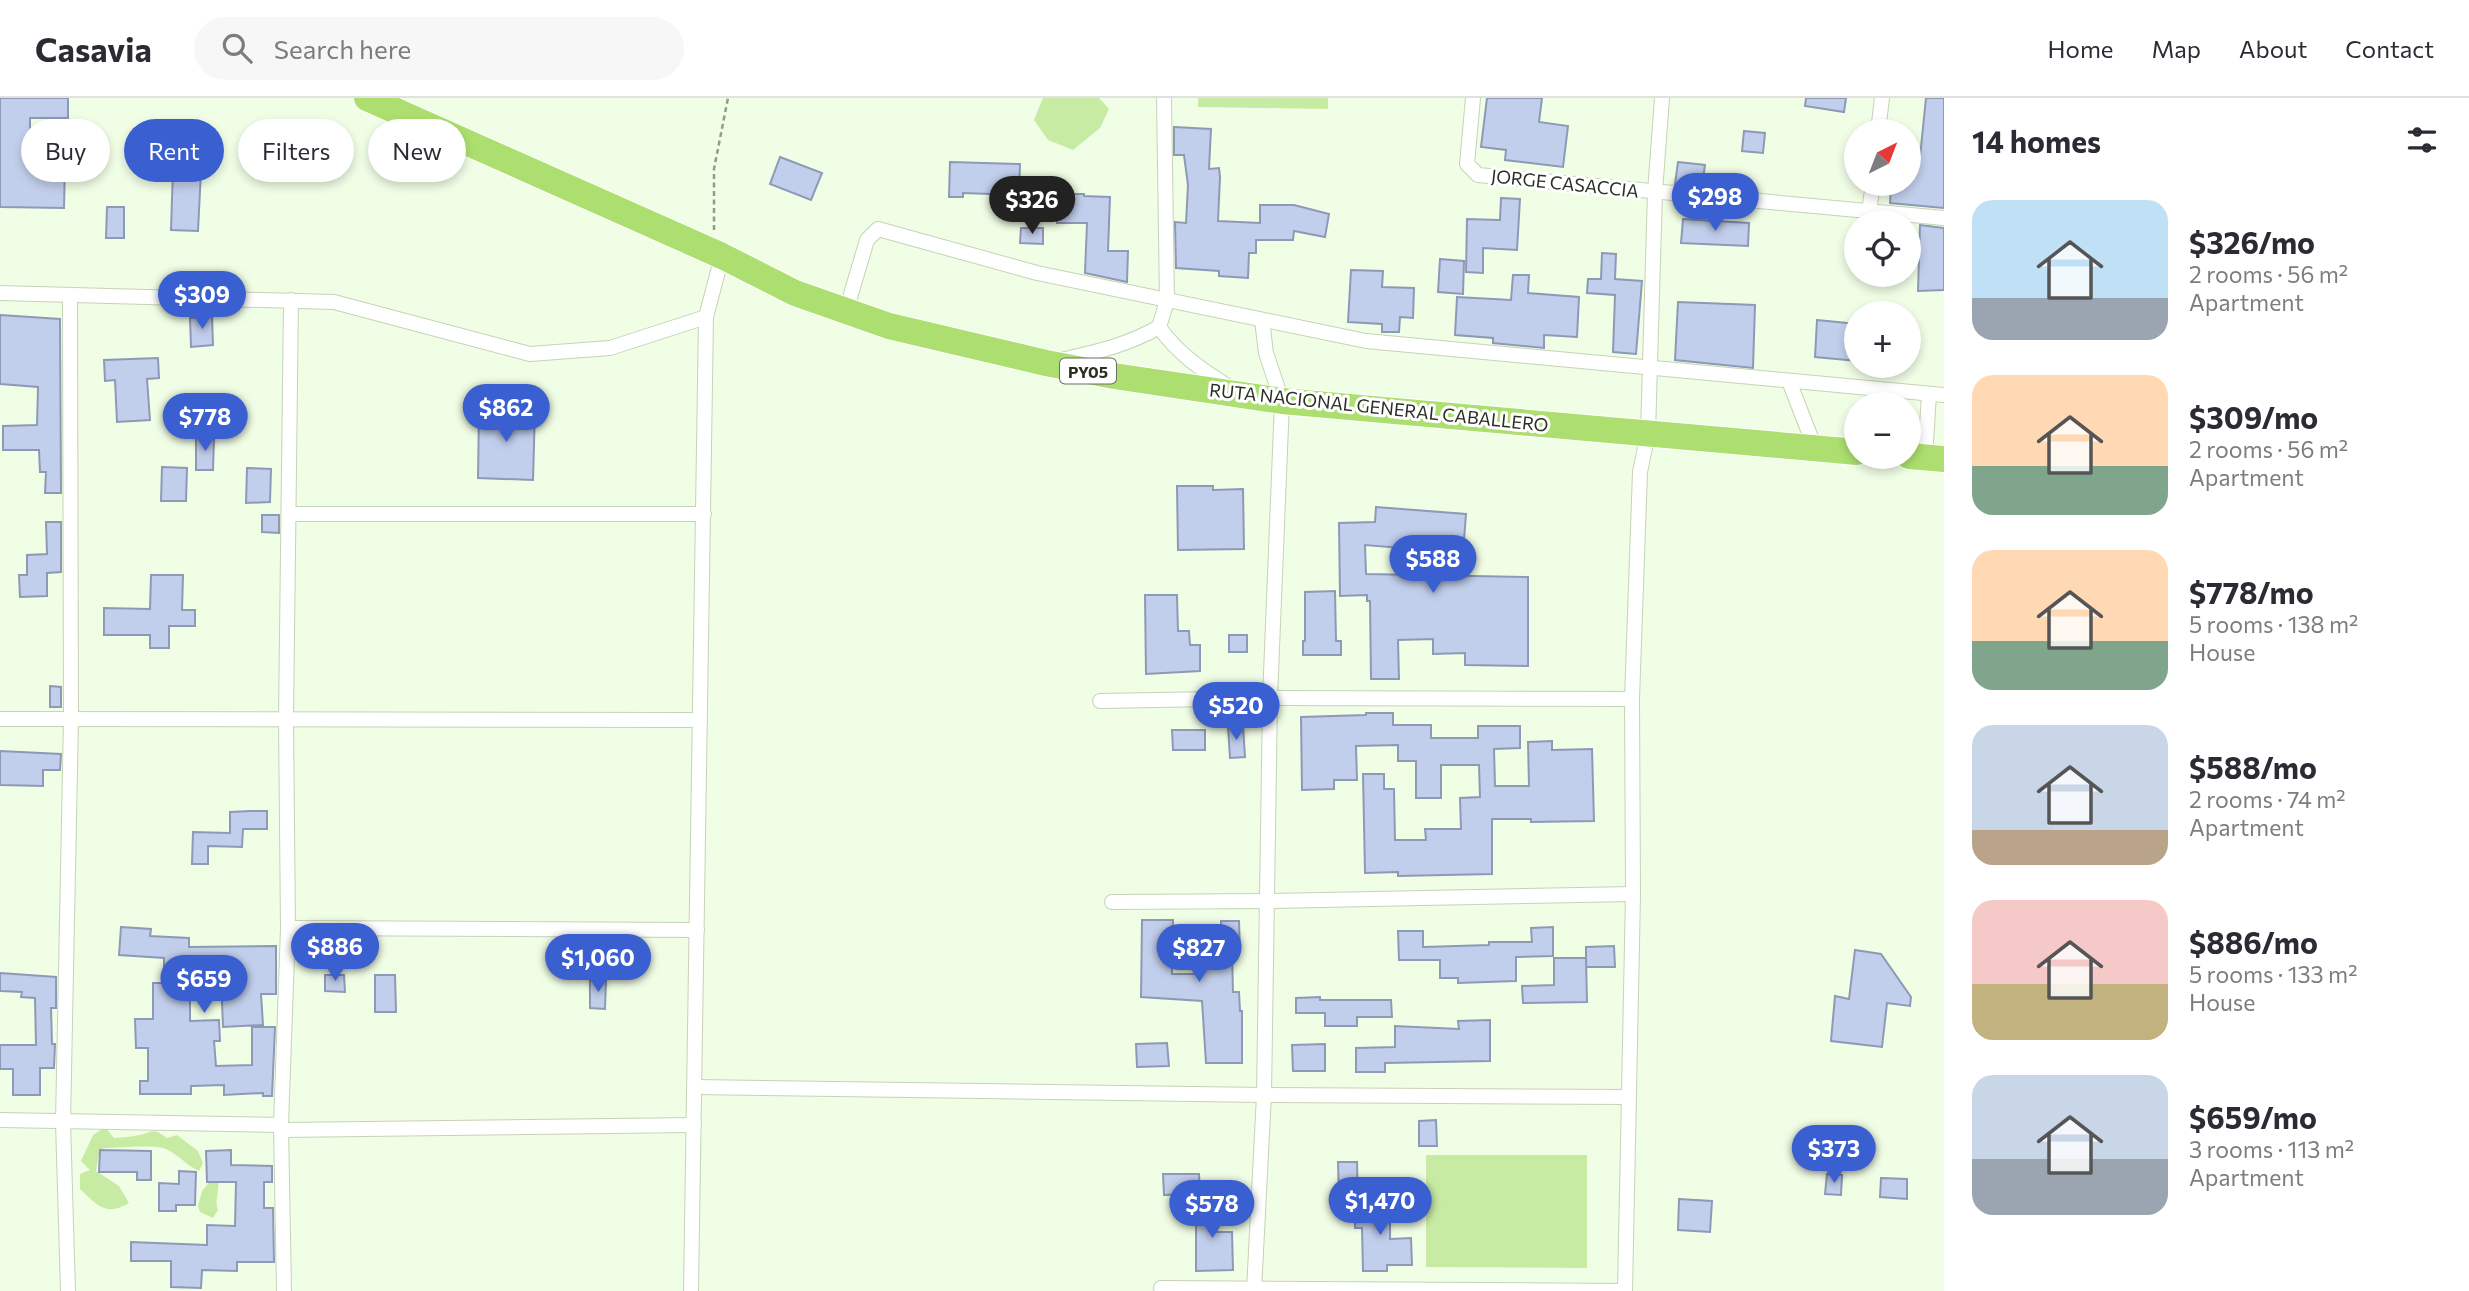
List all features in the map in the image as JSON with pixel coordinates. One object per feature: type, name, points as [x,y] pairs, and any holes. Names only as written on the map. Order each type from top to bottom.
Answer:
[{"type":"highway","name":"RUTA NACIONAL GENERAL CABALLERO","points":[[367,98],[718,254],[795,293],[889,326],[1114,376],[1282,401],[1844,451]]},
{"type":"street","points":[[1046,363],[1108,349],[1136,340],[1159,327],[1167,301],[1164,98]]},
{"type":"street","name":"JORGE CASACCIA","points":[[1473,98],[1468,164],[1478,175],[1859,210]]},
{"type":"street","points":[[1161,1287],[1254,1290],[1626,1291],[1633,894],[1632,699],[1640,472],[1648,433],[1655,192],[1662,98]]},
{"type":"street","points":[[1879,119],[1882,98]]},
{"type":"street","name":"JORGE CASACCIA","points":[[1921,216],[1944,218]]},
{"type":"street","points":[[846,311],[867,240],[878,229],[1037,272],[1366,341],[1937,395],[1926,458]]},
{"type":"street","points":[[691,1291],[706,317],[718,254]]},
{"type":"street","points":[[0,293],[334,302],[530,354],[610,348],[706,317]]},
{"type":"street","points":[[68,1291],[63,1122],[71,719],[70,295]]},
{"type":"street","points":[[284,1291],[281,1127],[288,928],[286,719],[291,300]]},
{"type":"street","points":[[1254,1290],[1264,1095],[1270,698],[1282,401],[1266,353],[1262,320]]},
{"type":"street","points":[[1159,327],[1176,349],[1243,395]]},
{"type":"street","points":[[1788,381],[1815,448]]},
{"type":"street","points":[[289,514],[704,514]]},
{"type":"street","points":[[1100,701],[1270,698],[1632,699]]},
{"type":"street","points":[[0,719],[700,720]]},
{"type":"street","points":[[1112,902],[1633,894]]},
{"type":"street","points":[[288,928],[697,930]]},
{"type":"street","points":[[694,1087],[1629,1097]]},
{"type":"street","points":[[0,1120],[281,1127],[694,1125]]},
{"type":"path","points":[[718,254],[714,169],[728,98]]},
{"type":"green space","points":[[1043,98],[1099,98],[1109,109],[1100,128],[1073,150],[1048,140],[1034,120]]},
{"type":"green space","points":[[1198,98],[1328,98],[1328,109],[1198,107]]},
{"type":"green space","points":[[105,1127],[114,1138],[153,1131],[167,1138],[177,1135],[198,1151],[203,1163],[199,1171],[166,1149],[144,1146],[104,1148],[99,1153],[96,1171],[119,1186],[129,1203],[114,1209],[102,1207],[80,1189],[80,1174],[90,1170],[81,1161],[93,1135]]},
{"type":"green space","points":[[1426,1155],[1587,1155],[1587,1268],[1426,1267]]},
{"type":"green space","points":[[211,1180],[218,1180],[218,1210],[213,1218],[200,1212],[198,1206],[202,1191]]},
{"type":"building","points":[[0,98],[68,98],[68,118],[21,119],[21,182],[65,182],[64,208],[0,207]]},
{"type":"building","points":[[1487,98],[1542,98],[1539,122],[1568,126],[1563,167],[1505,160],[1506,150],[1481,147]]},
{"type":"building","points":[[1806,98],[1846,98],[1844,112],[1805,106]]},
{"type":"building","points":[[1926,98],[1944,98],[1944,208],[1890,203],[1890,196],[1922,196],[1922,137]]},
{"type":"building","points":[[1174,127],[1211,129],[1209,169],[1219,168],[1220,177],[1218,221],[1260,223],[1260,205],[1294,205],[1329,214],[1325,237],[1294,231],[1293,240],[1256,240],[1256,253],[1249,253],[1248,278],[1219,276],[1219,271],[1176,268],[1175,222],[1186,223],[1188,185],[1184,155],[1174,155]]},
{"type":"building","points":[[1744,131],[1765,133],[1763,153],[1742,151]]},
{"type":"building","points":[[780,157],[822,173],[811,200],[770,184]]},
{"type":"building","points":[[950,162],[1020,164],[1019,195],[963,193],[963,197],[949,197]]},
{"type":"building","points":[[1678,162],[1705,165],[1702,186],[1675,184]]},
{"type":"building","points":[[173,182],[200,182],[198,231],[171,230]]},
{"type":"building","points":[[1056,194],[1110,197],[1108,251],[1128,251],[1127,282],[1085,273],[1087,223],[1057,223]]},
{"type":"building","points":[[1501,198],[1520,199],[1517,250],[1483,248],[1483,273],[1466,272],[1467,219],[1500,220]]},
{"type":"building","points":[[107,207],[124,207],[124,238],[106,238]]},
{"type":"building","points":[[1683,219],[1749,223],[1748,246],[1681,243]]},
{"type":"building","points":[[1921,225],[1944,228],[1944,290],[1918,291],[1918,287],[1921,287]]},
{"type":"building","points":[[1021,228],[1043,228],[1043,244],[1020,243]]},
{"type":"building","points":[[1602,253],[1616,254],[1615,279],[1642,281],[1636,354],[1613,352],[1615,295],[1587,293],[1588,279],[1601,279]]},
{"type":"building","points":[[1440,259],[1464,261],[1463,294],[1438,292]]},
{"type":"building","points":[[1351,270],[1383,271],[1382,287],[1414,288],[1413,318],[1400,317],[1399,332],[1382,332],[1382,324],[1348,322]]},
{"type":"building","points":[[1513,275],[1529,275],[1528,293],[1579,297],[1577,337],[1544,335],[1544,348],[1493,343],[1493,338],[1455,335],[1457,297],[1511,300]]},
{"type":"building","points":[[1678,302],[1755,305],[1753,368],[1675,360]]},
{"type":"building","points":[[0,315],[60,319],[61,493],[45,493],[46,472],[40,472],[39,450],[3,450],[3,426],[37,425],[38,387],[0,384]]},
{"type":"building","points":[[212,316],[213,345],[191,347],[190,318]]},
{"type":"building","points":[[1817,320],[1844,323],[1844,360],[1815,357]]},
{"type":"building","points":[[158,358],[159,378],[147,379],[150,420],[117,422],[115,380],[105,381],[104,360]]},
{"type":"building","points":[[479,408],[535,409],[533,480],[478,478]]},
{"type":"building","points":[[196,436],[214,437],[213,470],[196,470]]},
{"type":"building","points":[[162,467],[187,468],[186,501],[161,501]]},
{"type":"building","points":[[247,468],[271,469],[270,502],[246,503]]},
{"type":"building","points":[[1177,486],[1213,486],[1213,490],[1243,489],[1244,549],[1178,550]]},
{"type":"building","points":[[1376,507],[1466,514],[1463,553],[1365,545],[1366,574],[1528,577],[1528,666],[1465,665],[1465,653],[1433,654],[1433,639],[1398,640],[1399,679],[1371,679],[1370,601],[1367,601],[1367,595],[1340,596],[1339,523],[1375,522]]},
{"type":"building","points":[[262,515],[279,515],[279,533],[262,532]]},
{"type":"building","points":[[46,522],[61,522],[61,572],[47,573],[47,596],[20,597],[19,575],[27,575],[27,555],[47,554]]},
{"type":"building","points":[[151,575],[183,575],[182,610],[195,610],[195,626],[169,626],[169,648],[150,648],[150,635],[104,635],[104,608],[150,609]]},
{"type":"building","points":[[1335,591],[1336,641],[1341,641],[1341,655],[1303,655],[1305,592]]},
{"type":"building","points":[[1145,595],[1177,595],[1178,631],[1189,631],[1190,645],[1200,645],[1200,671],[1146,674]]},
{"type":"building","points":[[1229,635],[1247,635],[1247,652],[1229,652]]},
{"type":"building","points":[[50,686],[61,687],[61,707],[50,707]]},
{"type":"building","points":[[1393,713],[1393,725],[1431,725],[1431,738],[1478,738],[1478,726],[1520,726],[1520,748],[1494,749],[1495,786],[1529,786],[1528,742],[1552,741],[1552,750],[1592,749],[1594,821],[1531,822],[1531,819],[1492,819],[1492,874],[1398,876],[1398,872],[1365,873],[1363,774],[1384,774],[1384,789],[1394,789],[1395,840],[1426,840],[1425,829],[1461,829],[1460,798],[1480,797],[1479,765],[1441,765],[1441,798],[1416,798],[1416,761],[1398,761],[1398,745],[1356,746],[1357,780],[1334,780],[1334,789],[1302,790],[1301,717]]},
{"type":"building","points":[[1228,726],[1243,726],[1245,757],[1230,758]]},
{"type":"building","points":[[1172,730],[1205,730],[1205,750],[1173,750]]},
{"type":"building","points":[[0,751],[61,754],[60,770],[43,770],[43,786],[0,785]]},
{"type":"building","points":[[267,811],[267,829],[243,829],[242,847],[208,846],[208,864],[192,864],[193,832],[230,833],[230,812]]},
{"type":"building","points":[[1142,920],[1173,920],[1172,974],[1203,974],[1202,930],[1221,930],[1221,921],[1239,921],[1240,952],[1232,952],[1233,992],[1239,992],[1242,1011],[1242,1063],[1206,1063],[1202,1001],[1141,997]]},
{"type":"building","points":[[121,927],[151,929],[150,936],[189,938],[189,947],[276,946],[276,994],[261,994],[263,1025],[223,1027],[221,976],[190,976],[190,1021],[219,1020],[220,1041],[214,1041],[216,1066],[252,1065],[252,1027],[275,1027],[272,1096],[263,1096],[263,1093],[224,1095],[224,1085],[191,1086],[191,1094],[140,1094],[140,1081],[148,1081],[148,1048],[136,1048],[135,1019],[153,1019],[153,983],[164,983],[164,958],[119,955]]},
{"type":"building","points":[[1553,927],[1553,956],[1516,957],[1516,981],[1458,983],[1458,978],[1440,978],[1440,960],[1399,960],[1398,931],[1423,931],[1423,947],[1532,942],[1531,928]]},
{"type":"building","points":[[1614,946],[1615,967],[1586,967],[1586,947]]},
{"type":"building","points":[[1855,950],[1881,954],[1911,997],[1910,1006],[1887,1003],[1882,1047],[1831,1041],[1835,996],[1849,999]]},
{"type":"building","points":[[1554,958],[1586,958],[1587,1002],[1523,1003],[1522,986],[1554,985]]},
{"type":"building","points":[[0,973],[56,977],[56,1008],[51,1008],[52,1044],[55,1044],[54,1068],[40,1068],[40,1095],[13,1095],[13,1069],[0,1069],[0,1045],[36,1045],[35,998],[21,997],[22,992],[0,991]]},
{"type":"building","points":[[325,975],[344,975],[345,992],[325,991]]},
{"type":"building","points":[[375,975],[395,975],[396,1012],[375,1012]]},
{"type":"building","points":[[590,979],[606,979],[605,1009],[590,1008]]},
{"type":"building","points":[[1320,997],[1320,1000],[1391,1000],[1392,1017],[1357,1017],[1357,1026],[1325,1026],[1325,1013],[1296,1013],[1296,998]]},
{"type":"building","points":[[1490,1020],[1490,1061],[1385,1063],[1385,1072],[1356,1072],[1356,1048],[1395,1047],[1395,1026],[1459,1029],[1458,1021]]},
{"type":"building","points":[[1167,1043],[1169,1066],[1137,1067],[1136,1044]]},
{"type":"building","points":[[1325,1044],[1325,1071],[1293,1071],[1292,1045]]},
{"type":"building","points":[[1436,1120],[1437,1146],[1419,1146],[1419,1121]]},
{"type":"building","points":[[100,1150],[151,1151],[151,1180],[137,1180],[137,1172],[99,1172]]},
{"type":"building","points":[[231,1150],[231,1165],[272,1166],[272,1182],[264,1182],[264,1208],[273,1208],[274,1262],[237,1262],[237,1271],[202,1270],[201,1288],[171,1287],[171,1261],[131,1261],[131,1242],[207,1245],[207,1225],[235,1226],[236,1182],[207,1182],[206,1151]]},
{"type":"building","points":[[1338,1162],[1357,1162],[1358,1198],[1339,1198]]},
{"type":"building","points":[[179,1171],[196,1172],[195,1205],[176,1205],[176,1211],[159,1211],[159,1183],[179,1184]]},
{"type":"building","points":[[1163,1174],[1199,1174],[1200,1194],[1164,1195]]},
{"type":"building","points":[[1827,1174],[1842,1175],[1841,1195],[1825,1194]]},
{"type":"building","points":[[1881,1178],[1907,1179],[1907,1199],[1880,1197]]},
{"type":"building","points":[[1216,1198],[1217,1232],[1232,1232],[1233,1270],[1196,1271],[1196,1199]]},
{"type":"building","points":[[1355,1199],[1390,1199],[1390,1239],[1411,1238],[1412,1265],[1387,1265],[1387,1271],[1363,1271],[1362,1228],[1355,1228]]},
{"type":"building","points":[[1679,1199],[1712,1201],[1710,1232],[1678,1230]]}]
